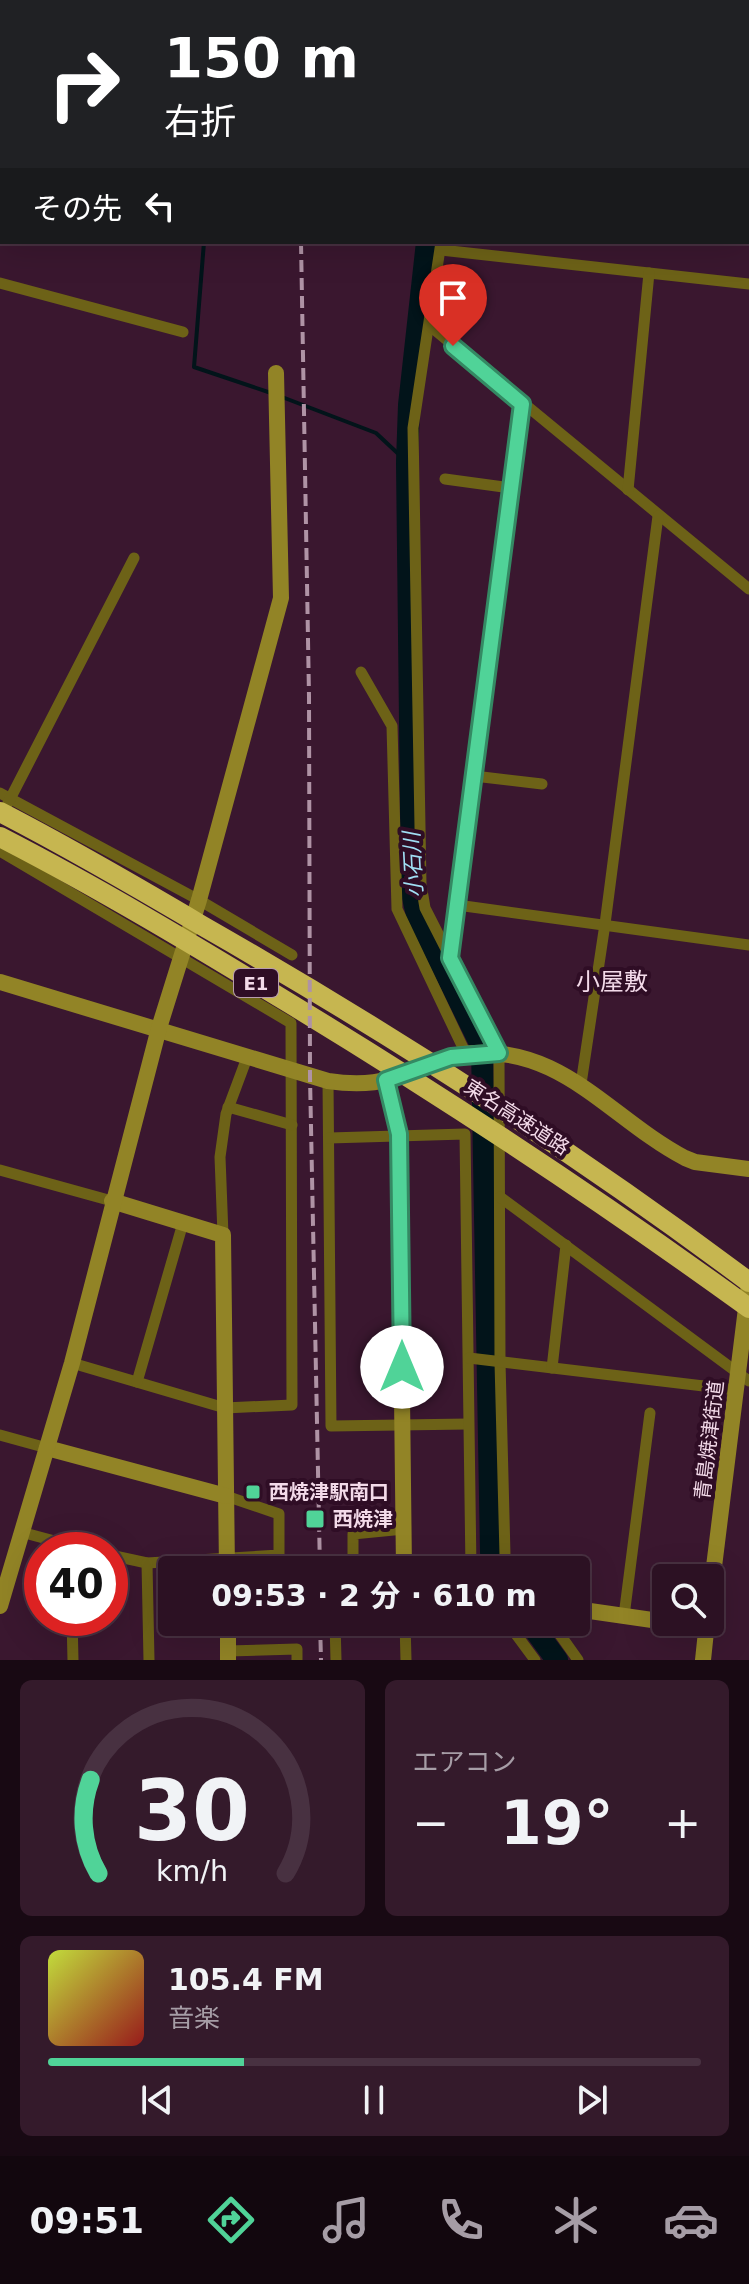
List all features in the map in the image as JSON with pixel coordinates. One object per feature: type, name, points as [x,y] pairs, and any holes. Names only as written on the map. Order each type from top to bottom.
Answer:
[{"type":"highway","name":"東名高速道路","points":[[4,801],[505,1111],[749,1283]]},
{"type":"highway","name":"東名高速道路","points":[[0,837],[136,910],[506,1138],[749,1308]]},
{"type":"street","points":[[505,1556],[496,1053],[425,908],[421,884],[413,428],[441,246],[749,284]]},
{"type":"street","points":[[628,490],[649,273]]},
{"type":"street","points":[[0,283],[183,332]]},
{"type":"street","points":[[430,326],[749,589]]},
{"type":"street","points":[[0,1606],[72,1363],[159,1028],[199,900],[281,598],[276,373]]},
{"type":"street","points":[[450,958],[522,404]]},
{"type":"street","points":[[445,479],[511,488]]},
{"type":"street","points":[[581,1084],[658,516]]},
{"type":"street","points":[[0,819],[4,801],[134,558]]},
{"type":"street","points":[[361,672],[392,726],[397,909],[466,1054]]},
{"type":"street","points":[[474,776],[542,784]]},
{"type":"street","points":[[4,801],[199,900],[292,955]]},
{"type":"street","points":[[0,851],[291,1023],[292,1405],[225,1408],[72,1363]]},
{"type":"street","points":[[457,905],[749,945]]},
{"type":"street","points":[[0,982],[328,1081],[351,1084],[386,1080],[466,1054],[496,1053],[532,1059],[581,1084],[685,1158],[749,1169]]},
{"type":"street","points":[[227,1556],[220,1157],[228,1107],[248,1055]]},
{"type":"street","points":[[386,1080],[399,1134],[404,1556]]},
{"type":"street","points":[[328,1081],[331,1426],[468,1424]]},
{"type":"street","points":[[228,1107],[292,1125]]},
{"type":"street","points":[[329,1138],[465,1134],[471,1556]]},
{"type":"street","points":[[0,1170],[223,1235]]},
{"type":"street","points":[[500,1197],[741,1381]]},
{"type":"street","points":[[137,1382],[183,1223]]},
{"type":"street","points":[[552,1368],[566,1245]]},
{"type":"street","name":"青島焼津街道","points":[[715,1564],[741,1381],[749,1283]]},
{"type":"street","points":[[469,1358],[552,1368],[741,1381]]},
{"type":"street","points":[[624,1616],[650,1413]]},
{"type":"street","points":[[0,1435],[226,1496],[279,1514],[279,1555],[274,1556]]},
{"type":"street","points":[[353,1556],[353,1534],[404,1529]]},
{"type":"street","points":[[128,1559],[158,1563]]},
{"type":"street","points":[[147,1563],[149,1660]]},
{"type":"street","points":[[590,1611],[652,1620]]},
{"type":"street","points":[[72,1636],[73,1660]]},
{"type":"street","points":[[335,1636],[336,1660]]},
{"type":"street","points":[[405,1636],[406,1660]]},
{"type":"street","points":[[517,1636],[535,1660]]},
{"type":"street","points":[[561,1636],[578,1660]]},
{"type":"street","points":[[703,1660],[706,1636]]},
{"type":"street","points":[[228,1655],[297,1649],[297,1660]]},
{"type":"waterway","points":[[204,244],[194,367],[274,394]]},
{"type":"waterway","name":"小石川","points":[[427,244],[409,405],[407,462],[412,893],[417,915],[482,1047],[492,1556]]},
{"type":"waterway","points":[[282,397],[376,433],[407,462]]},
{"type":"waterway","name":"小石川","points":[[539,1636],[557,1660]]},
{"type":"railway","points":[[301,244],[309,696],[310,1077],[320,1556]]},
{"type":"railway","points":[[320,1636],[321,1660]]},
{"type":"place","name":"西焼津駅南口","points":[[253,1492]]},
{"type":"place","name":"西焼津","points":[[315,1519]]},
{"type":"district","name":"小屋敷","points":[[612,982]]},
{"type":"route","points":[[402,1367],[399,1134],[386,1080],[451,1057],[499,1053],[450,958],[522,404],[453,346]]}]
